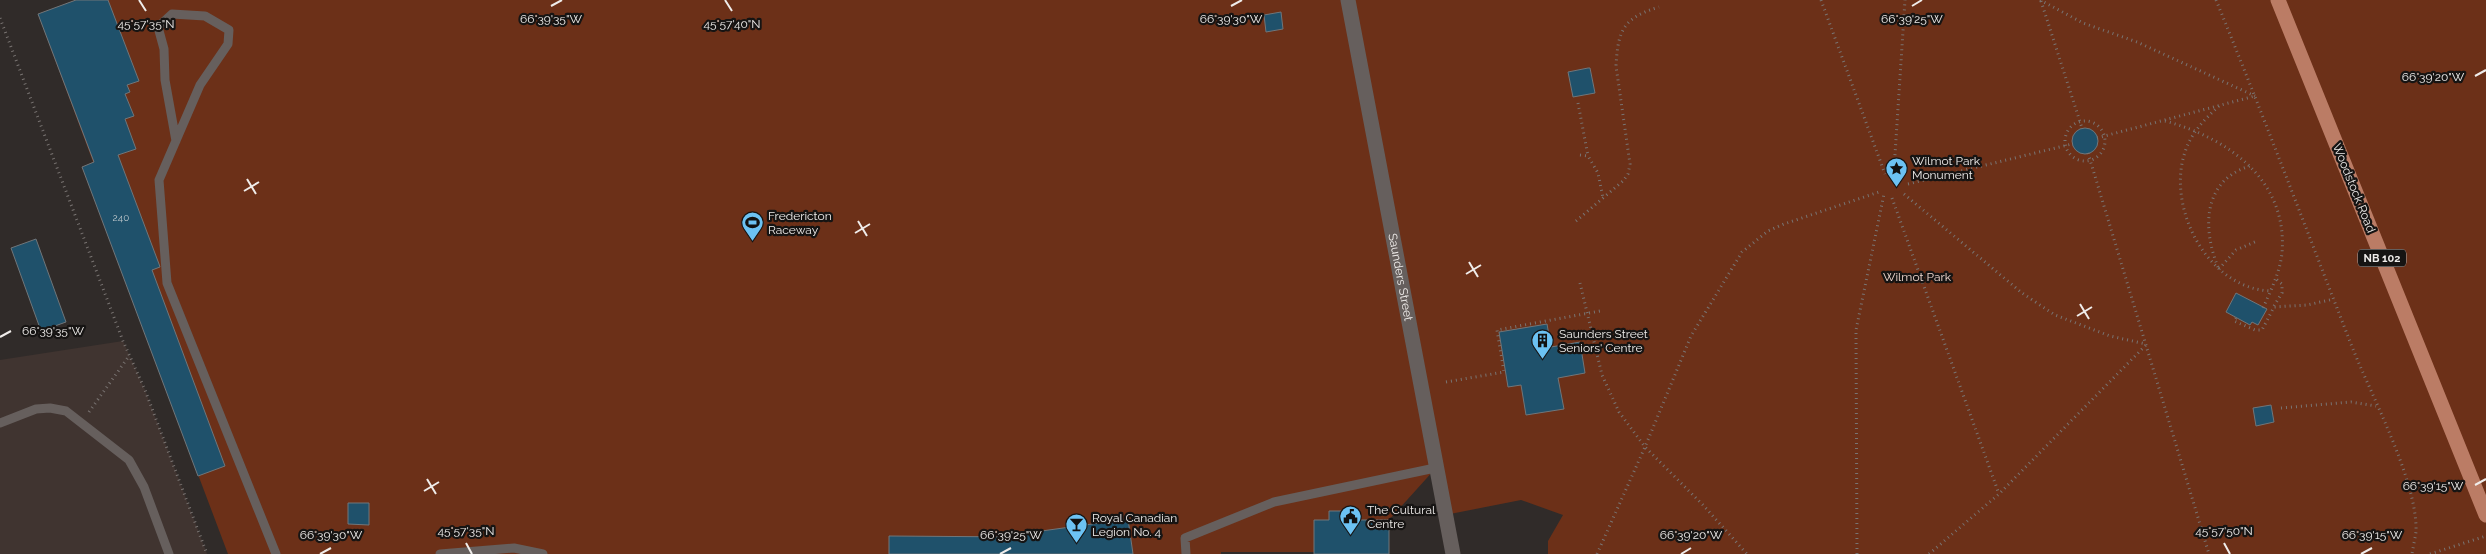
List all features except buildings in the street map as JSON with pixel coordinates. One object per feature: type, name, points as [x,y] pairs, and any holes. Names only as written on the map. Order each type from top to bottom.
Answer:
[{"type":"main road","name":"Woodstock Road","points":[[2278,0],[2484,506]]},
{"type":"street","name":"Saunders Street","points":[[1348,0],[1453,554]]},
{"type":"lane","points":[[176,141],[165,80],[164,49],[158,27],[172,14],[205,16],[229,30],[228,44],[200,85],[176,141],[159,180],[167,283],[276,554]]},
{"type":"lane","points":[[0,423],[36,409],[50,408],[66,411],[129,460],[144,487],[169,554]]},
{"type":"lane","points":[[1186,554],[1185,538],[1274,502],[1436,468]]},
{"type":"lane","points":[[440,554],[514,548],[543,554]]},
{"type":"path","points":[[1821,0],[1885,174]]},
{"type":"path","points":[[1894,170],[1905,0]]},
{"type":"path","points":[[2041,0],[2083,22],[2137,42],[2256,96]]},
{"type":"path","points":[[2041,0],[2082,128]]},
{"type":"path","points":[[2216,0],[2256,96],[2376,406],[2392,441],[2413,502],[2416,531],[2412,554]]},
{"type":"path","points":[[1576,221],[1623,181],[1628,174],[1630,164],[1616,66],[1621,34],[1625,24],[1639,13],[1659,7]]},
{"type":"path","points":[[0,18],[207,554]]},
{"type":"path","points":[[2097,138],[2256,96]]},
{"type":"path","points":[[1578,103],[1588,156],[1598,174],[1603,198]]},
{"type":"path","points":[[2219,106],[2196,130],[2184,154],[2181,171],[2184,208],[2198,244],[2220,270],[2253,289],[2271,291]]},
{"type":"path","points":[[2079,121],[2090,121],[2096,124],[2104,136],[2104,148],[2096,158],[2090,160],[2078,160],[2068,152],[2065,146],[2066,132],[2070,126],[2079,121]]},
{"type":"path","points":[[2165,121],[2196,130],[2229,148],[2250,166],[2271,195],[2280,222],[2282,254],[2264,308]]},
{"type":"path","points":[[1908,184],[2072,144]]},
{"type":"path","points":[[2088,153],[2209,554]]},
{"type":"path","points":[[1580,155],[1588,156]]},
{"type":"path","points":[[2220,270],[2209,241],[2210,210],[2218,189],[2224,180],[2250,166]]},
{"type":"path","points":[[1597,554],[1645,447],[1691,336],[1742,252],[1776,228],[1883,192],[1856,330],[1856,554]]},
{"type":"path","points":[[1904,194],[2022,293],[2055,315],[2110,336],[2147,344]]},
{"type":"path","points":[[1892,198],[1999,494]]},
{"type":"path","points":[[2220,270],[2236,250],[2257,241]]},
{"type":"path","points":[[2236,318],[2234,321],[2254,330],[2262,330],[2282,293],[2282,284],[2275,278]]},
{"type":"path","points":[[1580,283],[1602,375],[1619,412],[1645,447],[1747,554]]},
{"type":"path","points":[[2274,307],[2307,305],[2334,299]]},
{"type":"path","points":[[1446,382],[1504,372],[1497,330],[1600,311]]},
{"type":"path","points":[[1929,554],[1999,494],[2147,344]]},
{"type":"path","points":[[82,424],[129,355]]},
{"type":"path","points":[[2281,408],[2351,402],[2376,406]]},
{"type":"path","points":[[2430,554],[2486,536]]},
{"type":"shaded area","points":[[123,341],[145,390],[207,554],[0,554],[0,360]]},
{"type":"green space","name":"Wilmot Park","points":[[76,0],[2486,0],[2486,554],[1548,554],[1548,541],[1563,515],[1521,500],[1445,515],[1435,469],[1389,520],[1349,520],[1348,511],[1329,511],[1329,520],[1314,520],[1314,552],[1221,552],[1221,554],[228,554],[82,167],[93,162],[38,14]]},
{"type":"place","name":"Wilmot Park Monument","points":[[1896,187]]},
{"type":"place","name":"Fredericton Raceway","points":[[752,242]]},
{"type":"place","name":"Saunders Street Seniors' Centre","points":[[1543,360]]},
{"type":"place","name":"The Cultural Centre","points":[[1351,536]]},
{"type":"place","name":"Royal Canadian Legion No. 4","points":[[1076,544]]}]
